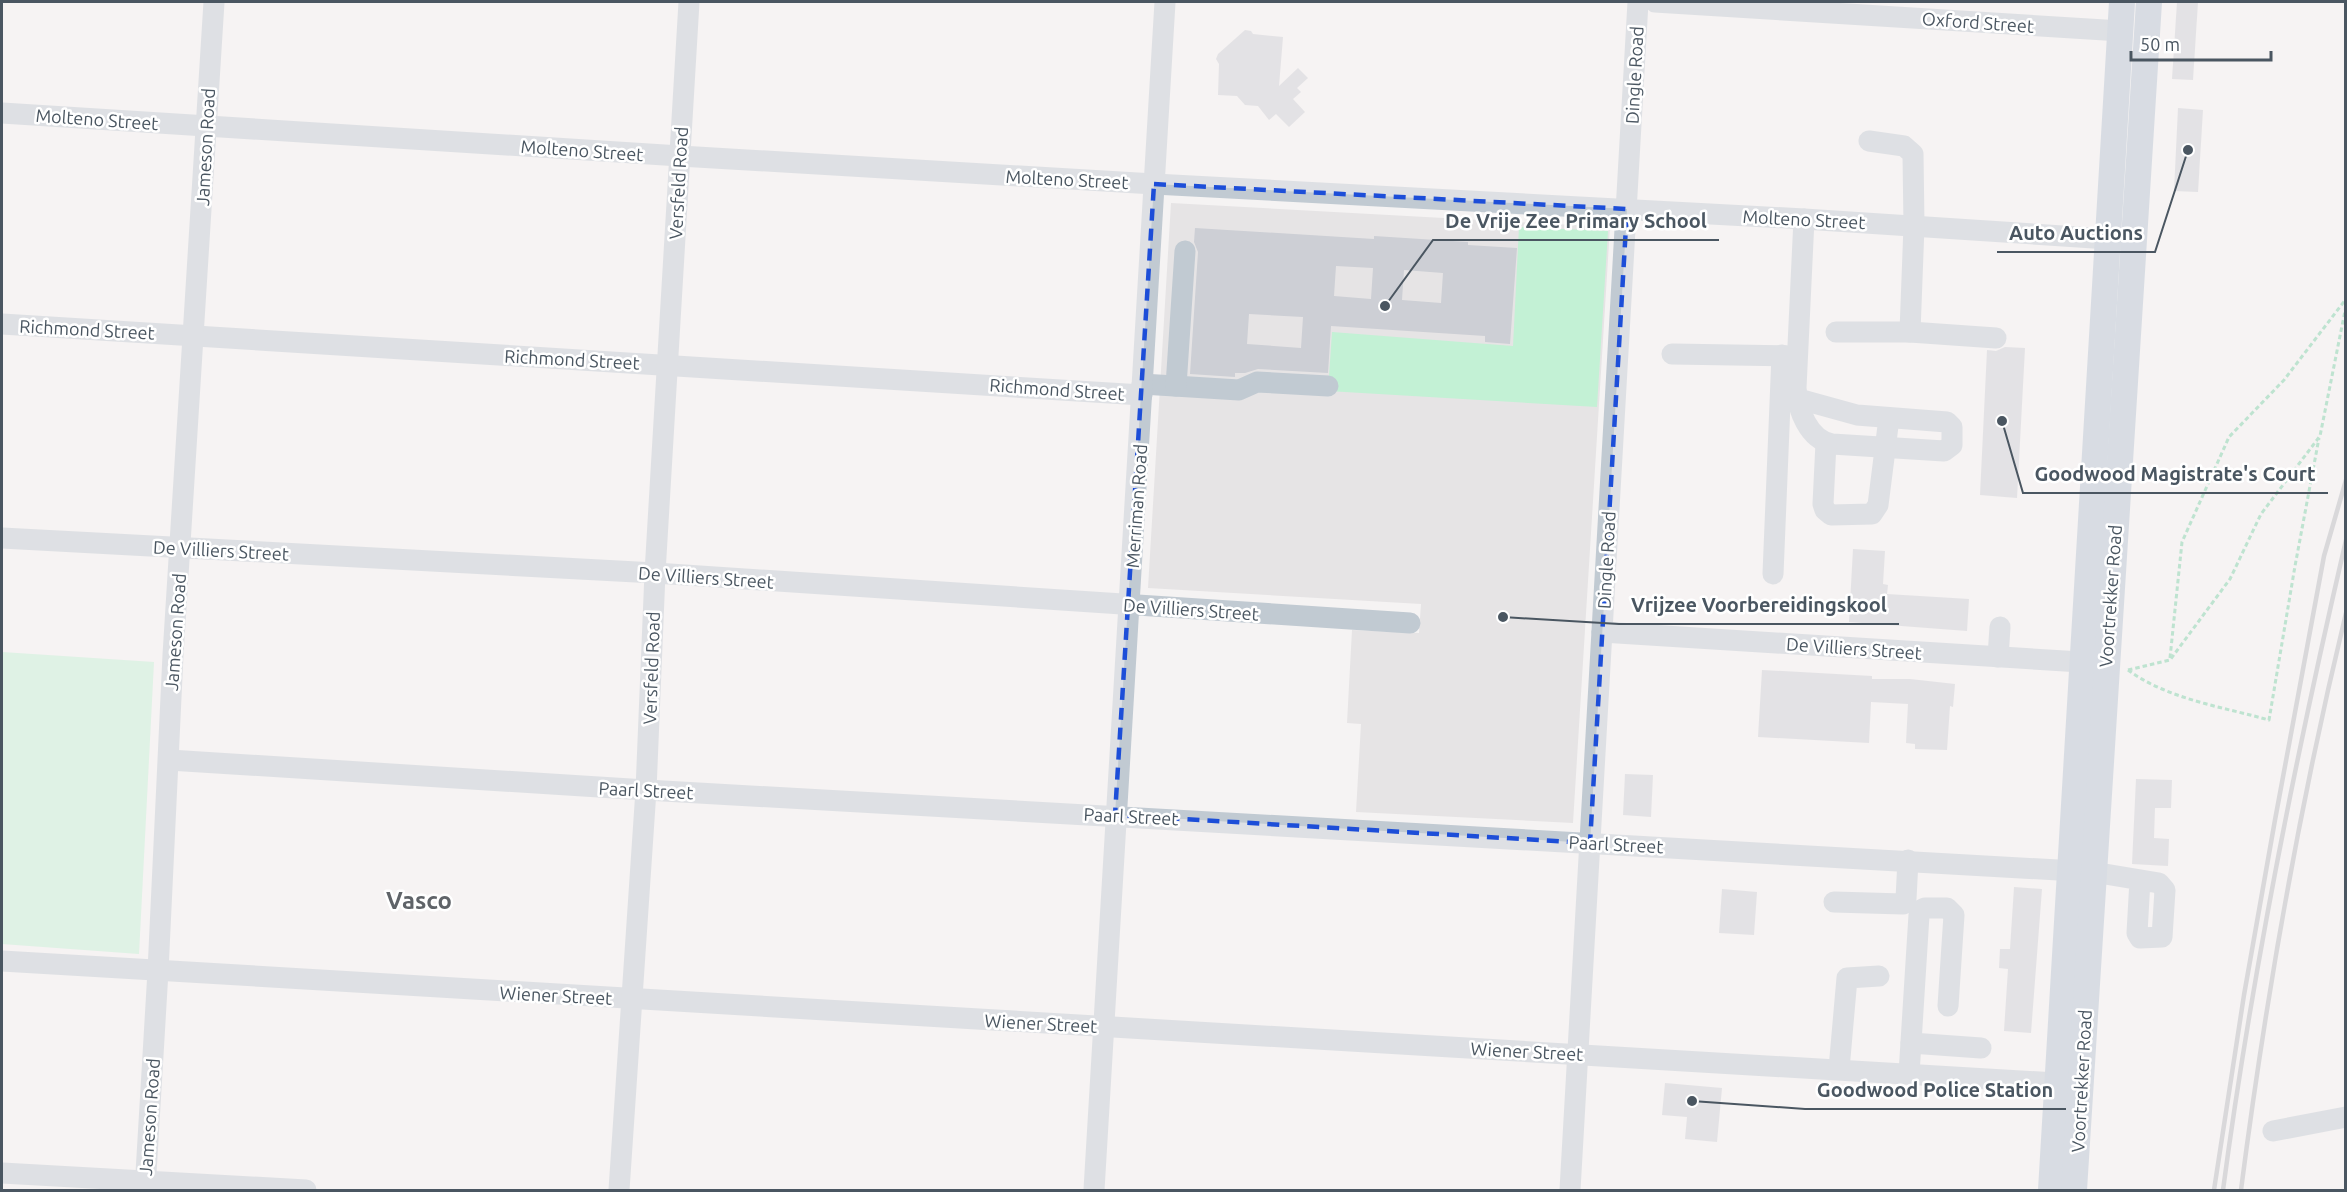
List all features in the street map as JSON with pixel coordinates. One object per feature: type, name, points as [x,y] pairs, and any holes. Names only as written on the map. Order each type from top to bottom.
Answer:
[{"type":"main road","name":"Voortrekker Road","points":[[2121,240],[2122,2]]},
{"type":"main road","name":"Voortrekker Road","points":[[2074,1191],[2070,1084],[2115,323],[2121,240],[2149,2]]},
{"type":"main road","name":"Voortrekker Road","points":[[2051,1191],[2070,1084]]},
{"type":"street","name":"Jameson Road","points":[[145,1186],[214,2]]},
{"type":"street","name":"Versfeld Road","points":[[619,1191],[630,999],[646,790],[655,573],[689,2]]},
{"type":"street","name":"Merriman Road","points":[[1094,1191],[1165,2]]},
{"type":"street","name":"Dingle Road","points":[[1570,1191],[1638,2]]},
{"type":"street","name":"Oxford Street","points":[[1655,2],[1886,9],[2121,31]]},
{"type":"street","name":"Molteno Street","points":[[2,113],[680,156],[1804,219],[2121,240]]},
{"type":"street","points":[[1869,141],[1904,146],[1913,154],[1914,226],[1910,332]]},
{"type":"street","points":[[1773,574],[1790,356],[1804,219]]},
{"type":"street","points":[[1176,386],[1185,251]]},
{"type":"street","name":"Richmond Street","points":[[2,324],[669,365],[1142,389],[1176,386],[1239,390],[1257,381],[1329,386]]},
{"type":"street","points":[[1836,332],[1910,332],[1996,338]]},
{"type":"street","points":[[1672,354],[1790,356]]},
{"type":"street","points":[[1790,356],[1796,388],[1805,422],[1816,436],[1834,444],[1944,451],[1950,448],[1953,442],[1952,427],[1947,422],[1847,413],[1799,399]]},
{"type":"street","points":[[1847,413],[1837,429],[1837,439],[1834,444],[1823,504],[1825,510],[1831,515],[1867,516],[1876,510],[1889,418]]},
{"type":"street","name":"De Villiers Street","points":[[2,538],[655,573],[1410,623]]},
{"type":"street","points":[[1998,657],[2000,627]]},
{"type":"street","name":"De Villiers Street","points":[[1602,632],[2095,663]]},
{"type":"street","name":"Paarl Street","points":[[169,760],[646,790],[1908,860],[2081,871],[2140,880]]},
{"type":"street","points":[[1834,902],[1902,904],[1906,899],[1908,860]]},
{"type":"street","points":[[1909,1074],[1919,915],[1925,908],[1947,908],[1954,915],[1948,1006]]},
{"type":"street","name":"Wiener Street","points":[[2,961],[2070,1084]]},
{"type":"street","points":[[1839,1069],[1846,978],[1879,976]]},
{"type":"street","points":[[1911,1043],[1981,1048]]},
{"type":"street","points":[[2273,1131],[2346,1118]]},
{"type":"street","points":[[2,1173],[145,1186],[306,1191]]},
{"type":"path","points":[[2170,660],[2182,542],[2229,437],[2284,380],[2346,299]]},
{"type":"path","points":[[2320,436],[2261,514],[2230,579],[2170,660],[2128,670],[2144,682],[2165,691],[2269,720],[2295,566],[2346,306]]},
{"type":"highlighted area","points":[[1154,184],[1627,209],[1590,843],[1115,815]]},
{"type":"shaded area","points":[[1171,203],[1610,227],[1573,823],[1356,812],[1361,724],[1347,723],[1352,630],[1419,633],[1421,604],[1148,588]]},
{"type":"green space","points":[[1519,227],[1608,231],[1597,407],[1328,391],[1332,332],[1513,346]]},
{"type":"green space","points":[[2,652],[154,662],[139,954],[2,944]]},
{"type":"building","points":[[2177,2],[2198,2],[2193,80],[2172,79]]},
{"type":"building","points":[[1245,30],[1253,34],[1283,37],[1279,86],[1298,68],[1308,78],[1297,88],[1301,92],[1293,99],[1305,112],[1289,127],[1276,114],[1269,120],[1258,106],[1245,105],[1237,96],[1218,95],[1219,64],[1216,59],[1218,54]]},
{"type":"building","points":[[2178,108],[2203,110],[2198,192],[2174,191]]},
{"type":"building","points":[[1195,228],[1374,239],[1374,236],[1468,242],[1468,245],[1517,248],[1510,344],[1485,342],[1485,336],[1331,326],[1328,373],[1258,369],[1235,373],[1235,377],[1190,374],[1198,252],[1194,242]],"holes":[[[1336,266],[1373,268],[1371,299],[1334,296]],[[1404,270],[1443,273],[1441,303],[1402,300]],[[1249,314],[1303,317],[1301,348],[1247,344]]]},
{"type":"building","points":[[2005,347],[2025,348],[2017,498],[1980,495],[1987,350],[1996,351]]},
{"type":"building","points":[[1853,549],[1885,551],[1883,584],[1888,585],[1887,594],[1969,599],[1967,631],[1849,622]]},
{"type":"building","points":[[1762,670],[1872,676],[1872,679],[1910,679],[1955,684],[1953,707],[1950,706],[1947,750],[1915,749],[1915,744],[1906,743],[1908,704],[1871,702],[1869,743],[1758,737]]},
{"type":"building","points":[[1625,774],[1653,775],[1651,817],[1623,815]]},
{"type":"building","points":[[2136,779],[2172,780],[2171,808],[2155,808],[2154,838],[2169,839],[2168,866],[2132,864]]},
{"type":"building","points":[[2014,887],[2042,889],[2031,1033],[2004,1031],[2008,969],[1999,968],[2000,949],[2010,949]]},
{"type":"building","points":[[1722,889],[1757,892],[1754,935],[1719,933]]},
{"type":"building","points":[[1665,1083],[1722,1088],[1717,1142],[1685,1139],[1687,1117],[1662,1115]]},
{"type":"railway","points":[[2214,1190],[2244,995],[2324,556],[2346,480]]},
{"type":"railway","points":[[2223,1190],[2261,945],[2310,702],[2346,540]]},
{"type":"railway","points":[[2241,1190],[2261,1045],[2299,828],[2346,613]]},
{"type":"place","name":"Auto Auctions","points":[[2188,150]]},
{"type":"place","name":"De Vrije Zee Primary School","points":[[1385,306]]},
{"type":"place","name":"Goodwood Magistrate's Court","points":[[2002,421]]},
{"type":"place","name":"Vrijzee Voorbereidingskool","points":[[1503,617]]},
{"type":"place","name":"Goodwood Police Station","points":[[1692,1101]]},
{"type":"district","name":"Vasco","points":[[419,900]]}]
